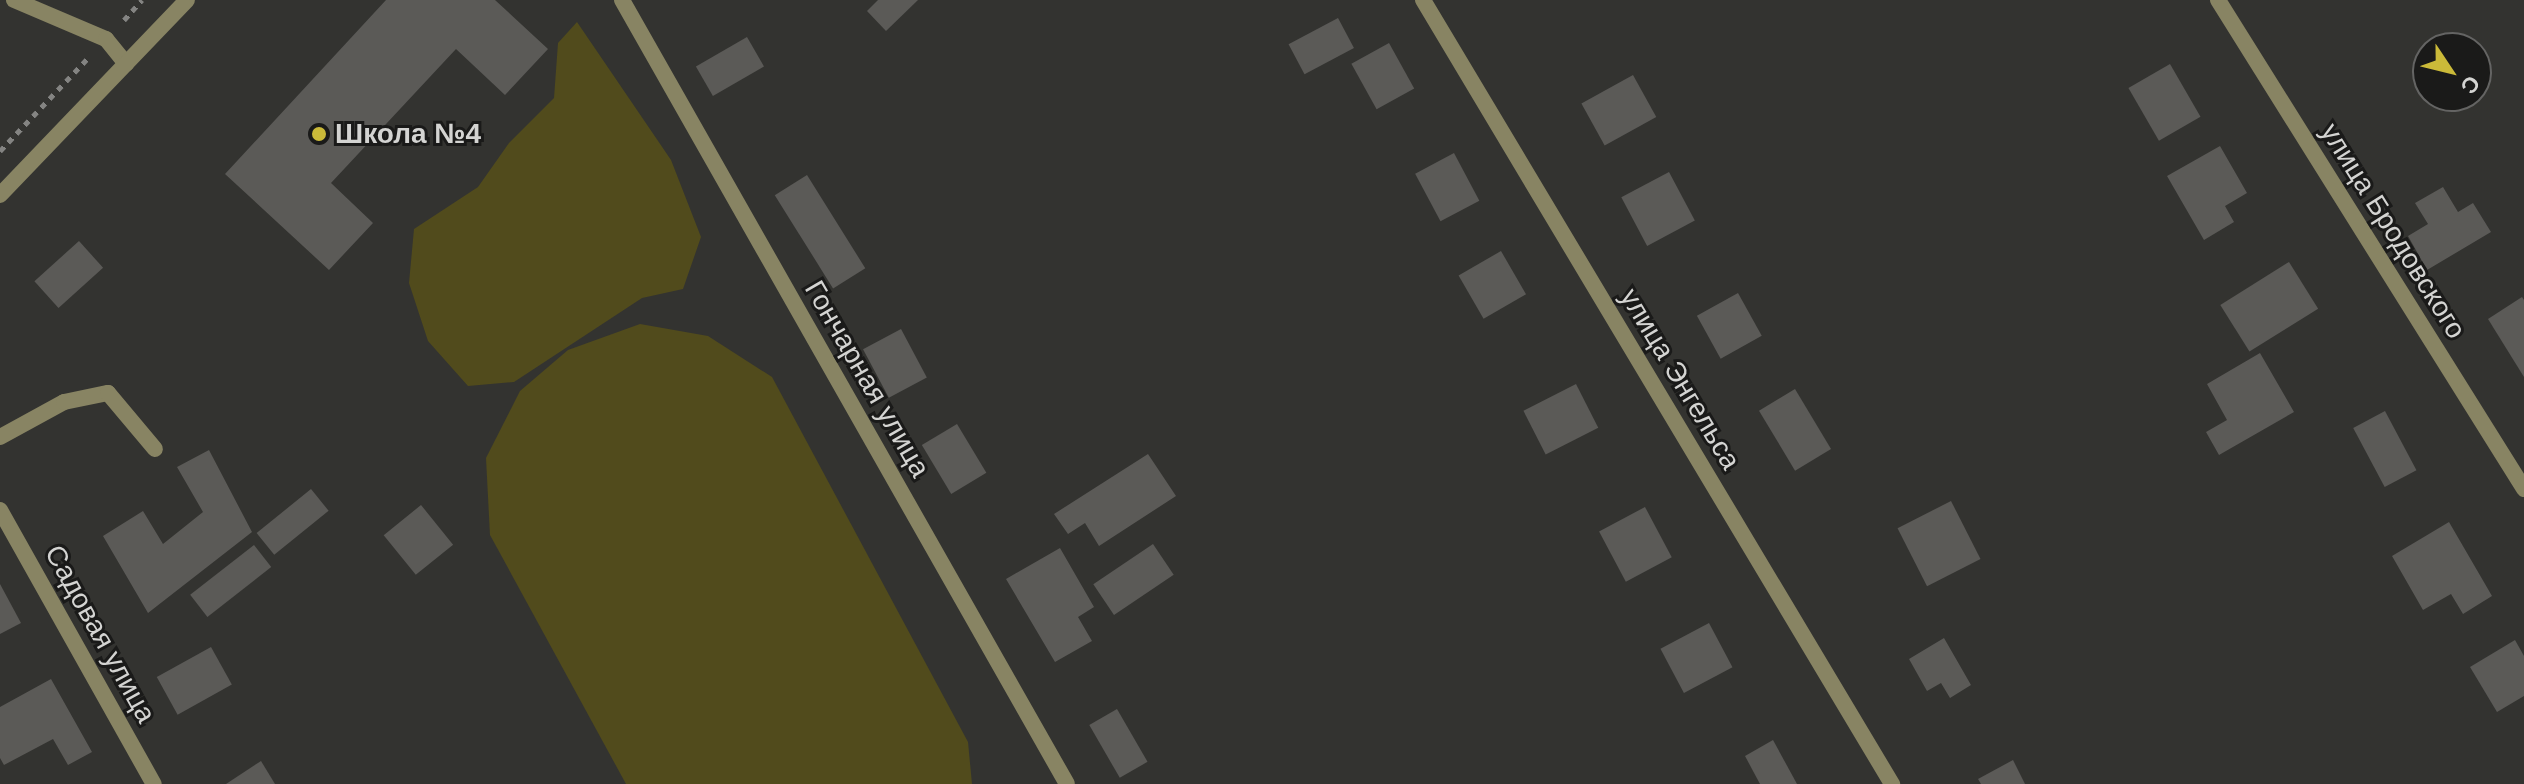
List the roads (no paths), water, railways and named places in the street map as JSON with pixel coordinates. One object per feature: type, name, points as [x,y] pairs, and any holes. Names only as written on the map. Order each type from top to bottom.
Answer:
[{"type":"street","points":[[14,0],[106,39],[126,64]]},
{"type":"street","points":[[0,195],[187,0]]},
{"type":"street","name":"Гончарная улица","points":[[622,0],[1067,784]]},
{"type":"street","name":"улица Энгельса","points":[[1423,0],[1892,784]]},
{"type":"street","name":"улица Бродовского","points":[[2218,0],[2524,489]]},
{"type":"street","points":[[0,437],[64,402],[108,393],[155,449]]},
{"type":"street","name":"Садовая улица","points":[[0,510],[154,784]]},
{"type":"place","name":"Школа №4","points":[[319,134]]}]
